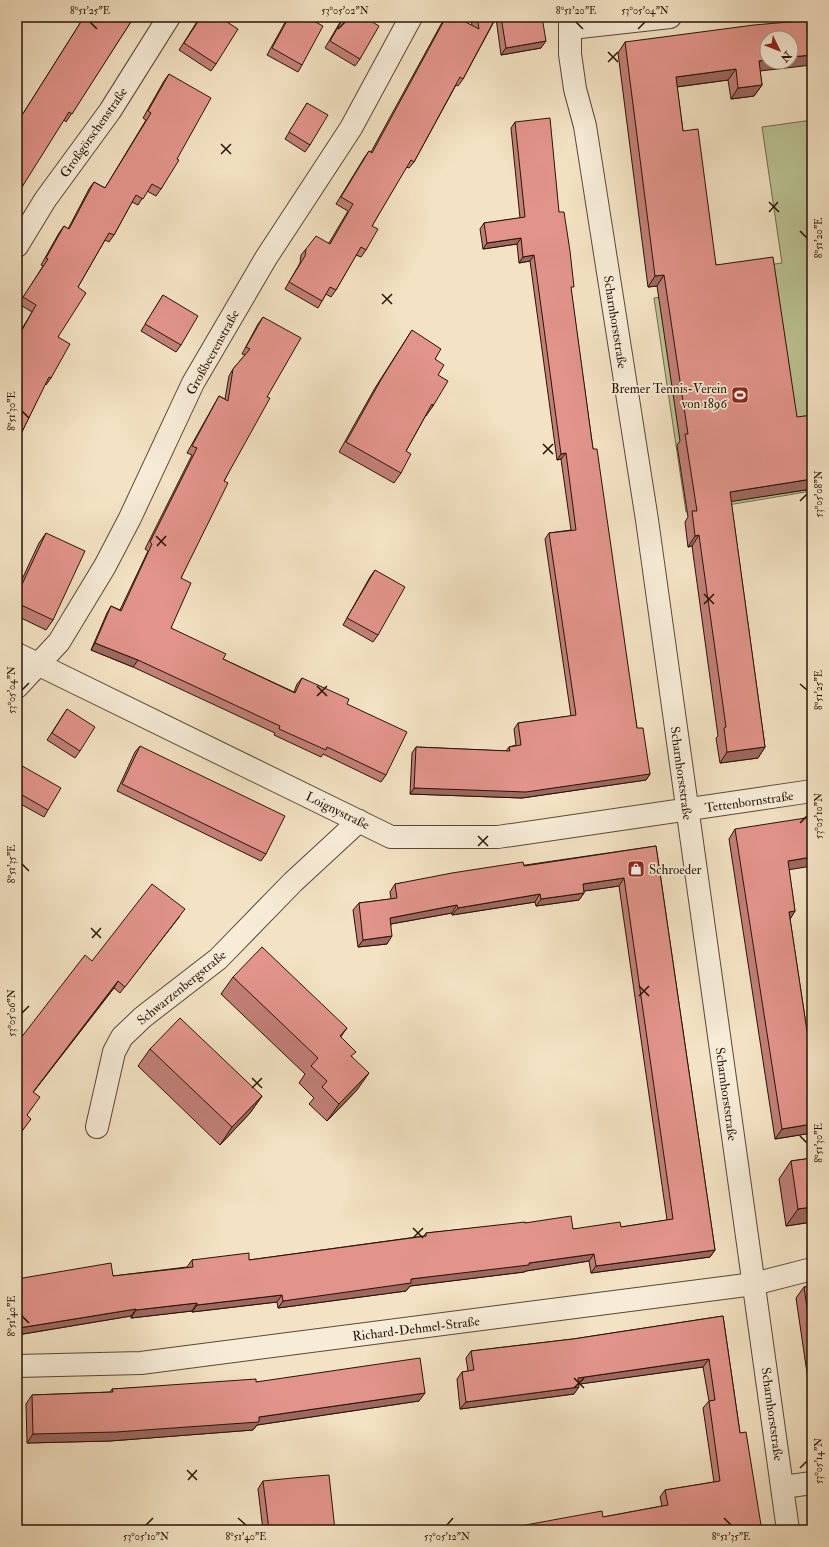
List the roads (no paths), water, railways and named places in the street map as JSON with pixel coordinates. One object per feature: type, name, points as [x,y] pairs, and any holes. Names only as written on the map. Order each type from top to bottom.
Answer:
[{"type":"street","name":"Großgörschenstraße","points":[[17,246],[45,200],[110,111],[168,17]]},
{"type":"street","name":"Großbeerenstraße","points":[[17,687],[59,642],[105,566],[130,518],[193,383],[266,258],[351,128],[411,17]]},
{"type":"street","points":[[570,22],[670,17]]},
{"type":"street","name":"Scharnhorststraße","points":[[570,22],[570,54],[572,68],[585,126],[647,520],[788,1530]]},
{"type":"street","name":"Loignystraße","points":[[17,654],[391,837],[498,837],[687,810]]},
{"type":"street","name":"Tettenbornstraße","points":[[687,810],[812,791]]},
{"type":"street","name":"Schwarzenbergstraße","points":[[97,1127],[114,1052],[122,1037],[143,1017],[218,959],[293,882],[359,821]]},
{"type":"street","name":"Richard-Dehmel-Straße","points":[[17,1366],[141,1363],[754,1284],[812,1269]]},
{"type":"street","points":[[783,1487],[812,1484]]},
{"type":"place","name":"Bremer Tennis-Verein von 1896","points":[[740,395]]},
{"type":"place","name":"Schroeder","points":[[636,869]]}]
